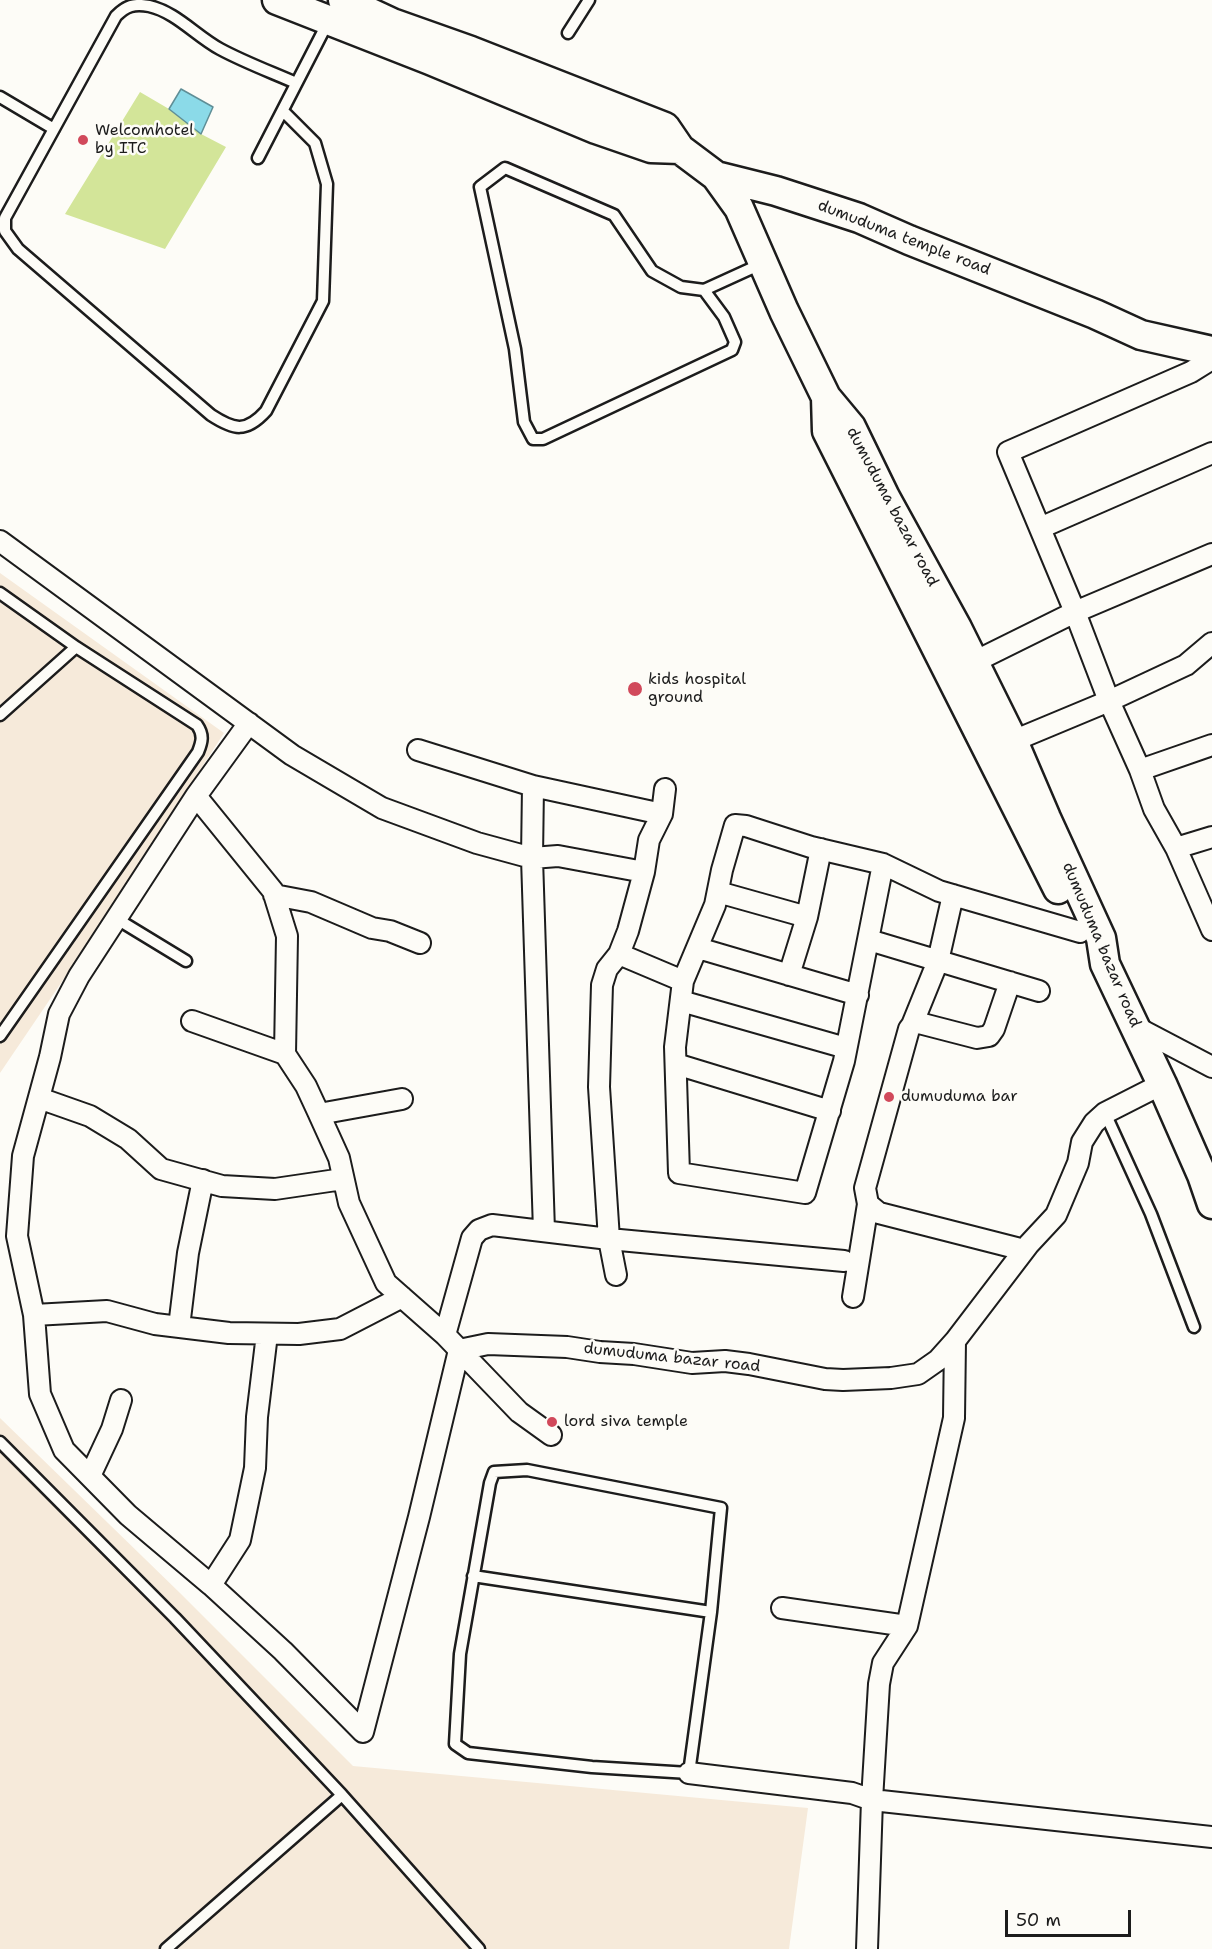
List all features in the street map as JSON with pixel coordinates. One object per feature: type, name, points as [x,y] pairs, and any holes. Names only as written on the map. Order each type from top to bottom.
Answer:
[{"type":"street","points":[[278,0],[341,5]]},
{"type":"street","name":"dumuduma temple road","points":[[341,5],[430,60],[596,129],[651,148],[680,149],[716,176],[776,190],[859,218],[1141,335],[1212,351]]},
{"type":"street","name":"dumuduma bazar road","points":[[459,1350],[488,1344],[567,1347],[692,1363],[726,1361],[825,1379],[843,1380],[891,1378],[918,1374],[938,1360],[955,1341],[1024,1250],[1056,1215],[1078,1163],[1082,1142],[1094,1123],[1105,1113],[1162,1084],[1105,964],[1101,938],[1013,741],[974,662],[885,497],[851,427],[826,397],[784,311],[739,208],[716,176]]},
{"type":"street","points":[[1212,358],[1191,372],[1008,452],[1075,612],[1109,701],[1140,770],[1154,809],[1176,848],[1212,930]]},
{"type":"street","points":[[826,397],[827,431],[1080,932],[1086,943],[1105,964]]},
{"type":"street","points":[[1040,528],[1212,453]]},
{"type":"street","points":[[0,541],[292,755],[382,808],[477,843],[532,858],[558,856],[644,872]]},
{"type":"street","points":[[974,662],[1075,612],[1212,554]]},
{"type":"street","points":[[1013,741],[1109,701],[1186,665],[1212,643]]},
{"type":"street","points":[[249,723],[196,796],[80,976],[59,1014],[50,1057],[23,1156],[16,1236],[34,1315],[40,1394],[64,1450],[128,1515],[211,1585],[283,1651],[363,1732],[419,1517],[459,1350]]},
{"type":"street","points":[[1140,770],[1212,745]]},
{"type":"street","points":[[418,750],[533,786],[662,814]]},
{"type":"street","points":[[533,786],[532,858],[544,1231]]},
{"type":"street","points":[[616,1275],[609,1239],[599,1087],[602,985],[606,969],[619,954],[628,931],[644,872],[649,840],[662,814],[665,789]]},
{"type":"street","points":[[196,796],[274,894],[287,936],[285,1054],[306,1086],[339,1158],[349,1203],[386,1283],[445,1335],[519,1412],[551,1436]]},
{"type":"street","points":[[883,864],[846,1048],[806,1193],[679,1173],[675,1047],[683,981],[715,905],[735,825],[746,826],[821,849],[883,864],[939,891],[1080,932]]},
{"type":"street","points":[[1176,848],[1212,837]]},
{"type":"street","points":[[789,975],[807,917],[821,849]]},
{"type":"street","points":[[718,892],[807,917]]},
{"type":"street","points":[[274,894],[311,902],[372,928],[420,943]]},
{"type":"street","points":[[853,1298],[868,1204],[866,1188],[909,1029],[938,961],[953,895]]},
{"type":"street","points":[[869,940],[1039,991]]},
{"type":"street","points":[[698,948],[858,995]]},
{"type":"street","points":[[619,954],[683,981]]},
{"type":"street","points":[[912,1025],[920,1023],[977,1038],[989,1036],[994,1029],[1010,982]]},
{"type":"street","points":[[681,1001],[846,1048]]},
{"type":"street","points":[[192,1021],[285,1054]]},
{"type":"street","points":[[1134,1026],[1212,1067]]},
{"type":"street","points":[[676,1064],[830,1111]]},
{"type":"street","points":[[1162,1084],[1202,1175],[1212,1204]]},
{"type":"street","points":[[39,1098],[90,1116],[128,1139],[162,1169],[222,1186],[275,1189],[343,1179]]},
{"type":"street","points":[[319,1114],[402,1100]]},
{"type":"street","points":[[179,1327],[188,1253],[203,1180]]},
{"type":"street","points":[[868,1204],[879,1213],[1024,1250]]},
{"type":"street","points":[[445,1335],[472,1238],[479,1230],[492,1225],[609,1239],[844,1261]]},
{"type":"street","points":[[34,1315],[107,1311],[155,1324],[179,1327],[229,1333],[298,1334],[340,1329],[402,1297]]},
{"type":"street","points":[[211,1585],[240,1540],[255,1468],[257,1417],[267,1334]]},
{"type":"street","points":[[867,1949],[879,1684],[883,1664],[907,1626],[954,1418],[955,1341]]},
{"type":"street","points":[[90,1476],[112,1429],[121,1400]]},
{"type":"street","points":[[782,1608],[907,1626]]},
{"type":"street","points":[[689,1773],[852,1793],[872,1800],[1212,1837]]},
{"type":"lane","points":[[568,33],[589,0]]},
{"type":"lane","points":[[283,111],[315,142],[327,184],[323,301],[266,411],[255,423],[242,427],[226,425],[211,415],[18,249],[5,231],[5,218],[116,16],[125,7],[136,4],[150,6],[179,20],[220,50],[296,83]]},
{"type":"lane","points":[[258,158],[296,83],[341,5]]},
{"type":"lane","points":[[0,97],[54,129]]},
{"type":"lane","points":[[704,290],[728,325],[735,342],[732,350],[543,439],[533,439],[524,422],[514,349],[480,187],[505,168],[614,215],[652,271],[681,288],[704,290],[764,262]]},
{"type":"lane","points":[[0,593],[76,647],[197,725],[201,731],[202,743],[0,1036]]},
{"type":"lane","points":[[0,715],[76,647]]},
{"type":"lane","points":[[117,919],[186,961]]},
{"type":"lane","points":[[1105,1113],[1151,1214],[1194,1327]]},
{"type":"lane","points":[[0,1442],[175,1618],[342,1795],[479,1949]]},
{"type":"lane","points":[[527,1470],[720,1509],[711,1612],[689,1773],[592,1767],[468,1753],[455,1744],[460,1654],[473,1576],[494,1472],[527,1470]]},
{"type":"lane","points":[[473,1576],[711,1612]]},
{"type":"lane","points":[[166,1949],[342,1795]]},
{"type":"shaded area","points":[[0,573],[224,733],[80,955],[0,1073]]},
{"type":"shaded area","points":[[0,1418],[353,1766],[808,1808],[789,1949],[0,1949]]},
{"type":"green space","points":[[140,92],[169,109],[201,134],[226,147],[165,249],[65,214]]},
{"type":"water","points":[[181,89],[213,107],[201,134],[169,109]]},
{"type":"place","name":"Welcomhotel by ITC","points":[[83,140]]},
{"type":"place","name":"kids hospital ground","points":[[635,689]]},
{"type":"place","name":"dumuduma bar","points":[[889,1097]]},
{"type":"place","name":"lord siva temple","points":[[552,1422]]}]
